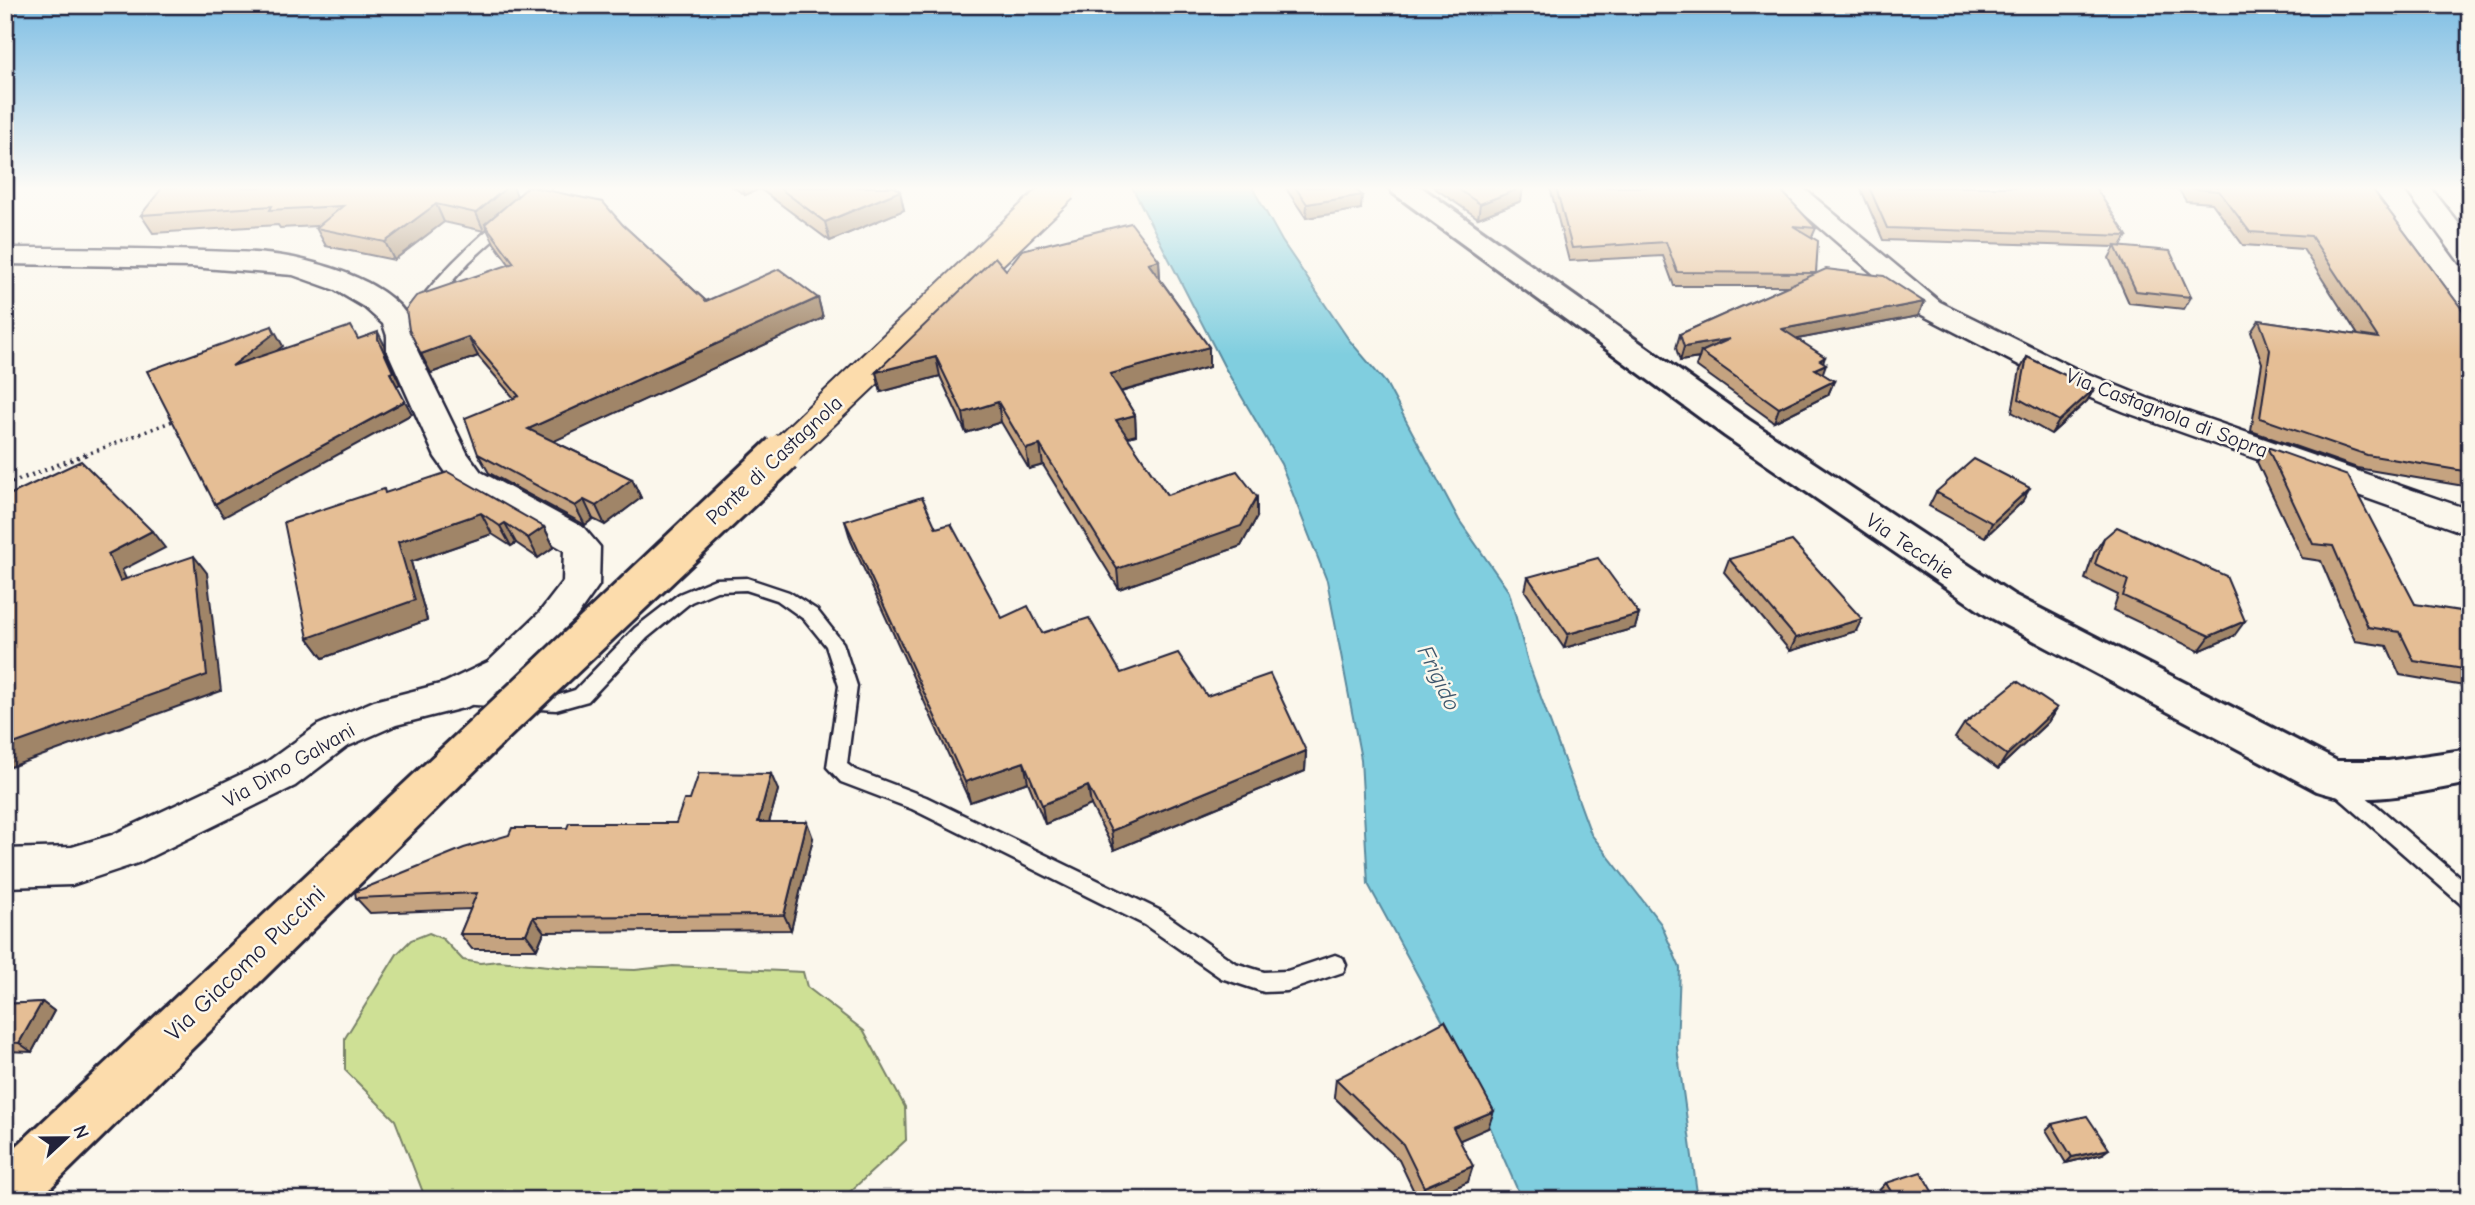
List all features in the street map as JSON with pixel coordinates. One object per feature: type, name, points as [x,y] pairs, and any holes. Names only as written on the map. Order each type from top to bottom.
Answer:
[{"type":"main road","name":"Ponte di Castagnola","points":[[486,733],[1003,243]]},
{"type":"main road","name":"Via Giacomo Puccini","points":[[5,1194],[486,733]]},
{"type":"street","name":"Via Tecchie","points":[[1481,243],[1737,428],[2000,605],[2232,726],[2275,752],[2332,779],[2388,779],[2470,766]]},
{"type":"street","name":"Via Castagnola di Sopra","points":[[1853,243],[1930,308],[2065,376],[2136,405],[2470,523]]},
{"type":"street","name":"Via Dino Galvani","points":[[5,256],[200,259],[300,268],[340,280],[365,294],[392,317],[402,333],[402,350],[452,457],[469,480],[572,537],[582,547],[581,585],[552,623],[502,672],[453,696],[388,712],[332,736],[281,774],[123,850],[72,866],[5,868]]},
{"type":"lane","points":[[402,333],[442,282],[481,243]]},
{"type":"lane","points":[[453,696],[556,704],[581,696],[641,633],[685,598],[715,585],[747,584],[783,596],[811,615],[834,643],[848,686],[837,767],[848,776],[919,803],[1153,918],[1229,971],[1264,982],[1287,981],[1335,965]]},
{"type":"lane","points":[[2332,779],[2470,899]]},
{"type":"path","points":[[5,485],[184,416]]},
{"type":"green space","points":[[429,933],[443,939],[463,960],[480,963],[499,961],[568,968],[635,970],[673,966],[803,972],[807,987],[864,1031],[905,1107],[906,1140],[841,1200],[426,1200],[395,1120],[345,1070],[345,1038],[397,954],[411,940]]},
{"type":"water","name":"Frigido","points":[[1161,243],[1284,243],[1349,340],[1386,383],[1459,520],[1509,592],[1528,662],[1591,834],[1661,924],[1680,968],[1677,1048],[1698,1200],[1522,1200],[1447,1029],[1368,884],[1361,759],[1327,581],[1281,464],[1225,368]]},
{"type":"building","points":[[499,243],[643,243],[706,301],[779,269],[818,298],[528,429],[632,479],[596,506],[584,500],[575,506],[478,454],[465,418],[519,396],[468,337],[421,354],[409,330],[406,309],[416,296],[514,263]]},
{"type":"building","points":[[1049,243],[1146,243],[1159,260],[1148,263],[1209,347],[1110,374],[1135,415],[1116,420],[1167,495],[1237,471],[1257,497],[1241,526],[1117,569],[1040,445],[1026,449],[998,402],[963,413],[936,357],[876,372],[995,257],[1006,270],[1022,250]]},
{"type":"building","points":[[1571,243],[1647,243],[1572,248]]},
{"type":"building","points":[[1666,243],[1818,243],[1816,273],[1677,272]]},
{"type":"building","points":[[2316,243],[2413,243],[2470,320],[2470,472],[2367,455],[2260,418],[2270,350],[2259,320],[2378,338]]},
{"type":"building","points":[[2115,246],[2170,251],[2191,297],[2136,291]]},
{"type":"building","points":[[1826,269],[1884,276],[1924,302],[1782,329],[1825,357],[1820,360],[1826,364],[1815,369],[1834,381],[1779,408],[1701,352],[1730,339],[1684,347],[1680,334]]},
{"type":"building","points":[[272,326],[275,333],[232,366],[351,326],[358,339],[378,332],[378,339],[393,372],[390,373],[405,401],[215,504],[147,371]]},
{"type":"building","points":[[2027,357],[2094,389],[2059,421],[2019,399]]},
{"type":"building","points":[[2267,447],[2348,476],[2415,604],[2460,611],[2470,632],[2470,670],[2414,661],[2400,632],[2368,627],[2333,546],[2313,544]]},
{"type":"building","points":[[1974,459],[2030,488],[1992,523],[1936,492]]},
{"type":"building","points":[[81,461],[152,531],[108,554],[120,581],[194,556],[207,675],[5,747],[5,497]]},
{"type":"building","points":[[448,472],[544,527],[528,538],[505,523],[500,526],[481,513],[398,542],[415,600],[308,638],[284,522],[384,489],[385,493]]},
{"type":"building","points":[[922,497],[936,528],[951,524],[1002,618],[1028,606],[1042,633],[1089,618],[1121,673],[1178,653],[1207,696],[1270,674],[1306,751],[1111,831],[1088,786],[1042,805],[1024,762],[965,782],[845,521]]},
{"type":"building","points":[[2117,527],[2226,576],[2245,621],[2210,636],[2123,596],[2128,580],[2095,564],[2104,538]]},
{"type":"building","points":[[1792,541],[1862,619],[1796,638],[1729,559]]},
{"type":"building","points":[[1598,558],[1639,614],[1568,634],[1528,577]]},
{"type":"building","points":[[2017,681],[2057,708],[2007,755],[1964,724]]},
{"type":"building","points":[[699,773],[771,774],[758,822],[807,822],[784,915],[533,917],[526,934],[460,934],[477,893],[356,898],[355,892],[464,848],[509,835],[512,828],[567,828],[569,823],[676,823],[684,800],[690,800]]},
{"type":"building","points":[[42,1002],[19,1043],[5,1042],[5,1004]]},
{"type":"building","points":[[1445,1021],[1494,1111],[1453,1128],[1473,1166],[1424,1187],[1403,1144],[1336,1079]]},
{"type":"building","points":[[2087,1116],[2109,1149],[2072,1157],[2052,1124]]},
{"type":"building","points":[[1921,1172],[1937,1200],[1896,1200],[1886,1183]]}]
